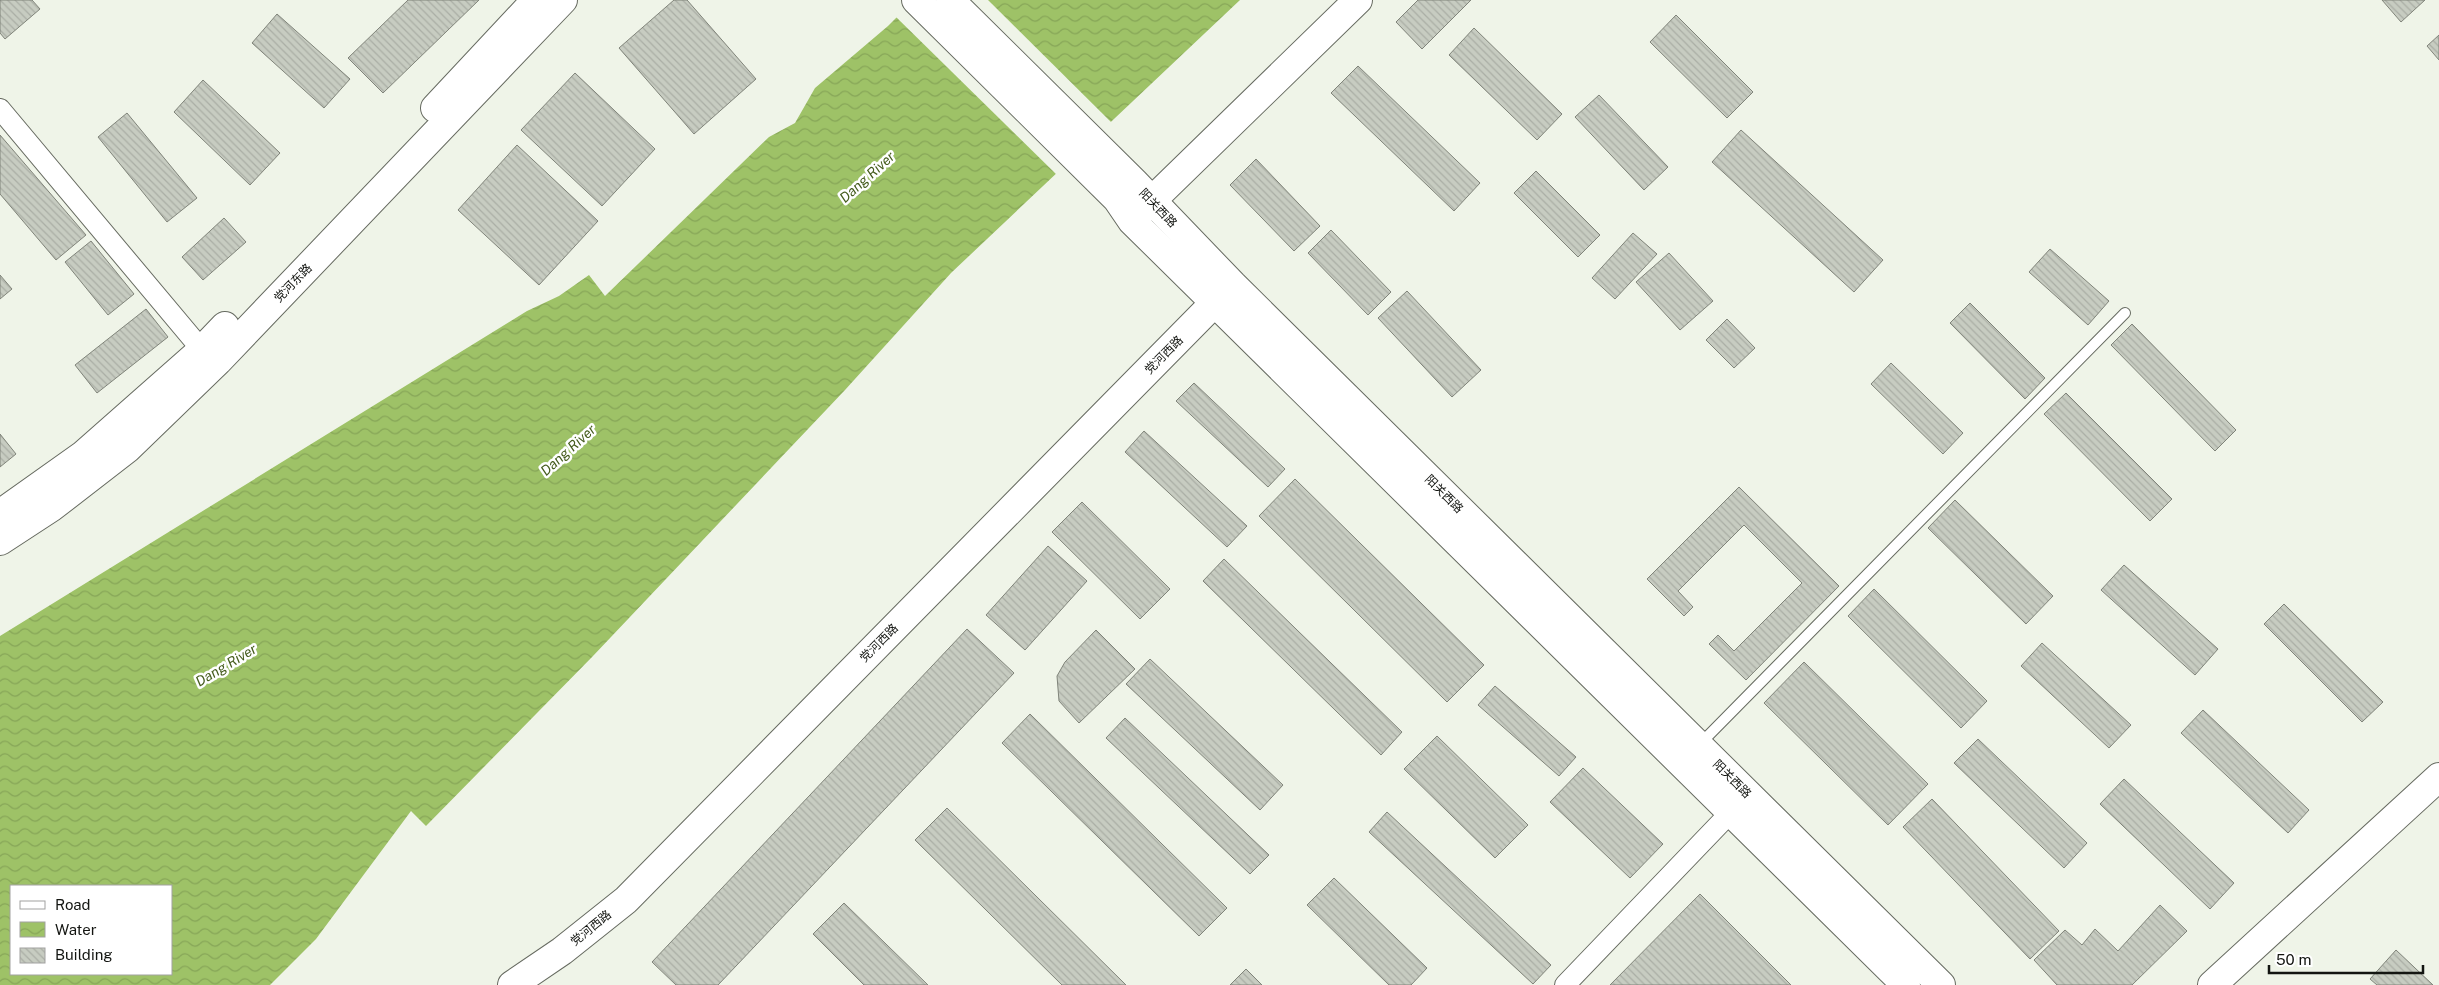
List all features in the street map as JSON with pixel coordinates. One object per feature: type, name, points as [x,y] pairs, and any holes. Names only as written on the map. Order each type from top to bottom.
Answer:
[{"type":"main road","name":"党河东路","points":[[0,540],[52,507],[127,449],[536,0]]},
{"type":"main road","name":"党河东路","points":[[0,514],[83,455],[210,356],[563,0]]},
{"type":"main road","name":"阳关西路","points":[[916,0],[1133,201]]},
{"type":"main road","name":"阳关西路","points":[[950,0],[1133,201],[1224,294],[1690,754],[1941,985]]},
{"type":"main road","points":[[1133,201],[1358,0]]},
{"type":"main road","name":"党河西路","points":[[512,985],[562,951],[626,900],[1224,294]]},
{"type":"main road","name":"阳关西路","points":[[1690,754],[1731,812],[1906,985]]},
{"type":"main road","points":[[2212,985],[2439,777]]},
{"type":"street","points":[[0,108],[210,356]]},
{"type":"street","points":[[1566,985],[1731,812]]},
{"type":"lane","points":[[1690,754],[2125,313]]},
{"type":"water","name":"Dang River","points":[[914,0],[1240,0],[951,273],[845,390],[593,656],[426,826],[411,811],[316,939],[270,985],[0,985],[0,636],[527,311],[559,296],[589,275],[605,296],[769,137],[795,123],[815,88],[888,26]]},
{"type":"pier","points":[[910,0],[988,0],[1113,124],[1058,176],[895,16]]},
{"type":"building","points":[[0,0],[32,0],[40,9],[5,39],[0,33]]},
{"type":"building","points":[[408,0],[479,0],[383,93],[348,58]]},
{"type":"building","points":[[674,0],[687,0],[756,79],[694,134],[619,48]]},
{"type":"building","points":[[1418,0],[1471,0],[1422,49],[1396,22]]},
{"type":"building","points":[[2382,0],[2425,0],[2401,22]]},
{"type":"building","points":[[277,14],[350,79],[324,108],[252,43]]},
{"type":"building","points":[[1676,15],[1753,92],[1727,118],[1650,42]]},
{"type":"building","points":[[1474,28],[1562,114],[1537,140],[1449,55]]},
{"type":"building","points":[[2439,35],[2439,60],[2427,46]]},
{"type":"building","points":[[1358,66],[1480,183],[1454,211],[1331,93]]},
{"type":"building","points":[[575,73],[655,149],[602,206],[521,130]]},
{"type":"building","points":[[203,80],[280,153],[250,185],[174,112]]},
{"type":"building","points":[[1599,95],[1668,167],[1644,190],[1575,117]]},
{"type":"building","points":[[127,113],[197,198],[167,222],[98,137]]},
{"type":"building","points":[[1741,130],[1883,260],[1854,292],[1712,162]]},
{"type":"building","points":[[0,135],[86,235],[56,260],[0,194]]},
{"type":"building","points":[[517,145],[598,221],[539,285],[458,210]]},
{"type":"building","points":[[1256,159],[1320,226],[1294,251],[1230,185]]},
{"type":"building","points":[[1536,171],[1600,235],[1578,257],[1514,193]]},
{"type":"building","points":[[224,218],[246,242],[203,280],[182,257]]},
{"type":"building","points":[[1331,230],[1391,292],[1368,315],[1308,253]]},
{"type":"building","points":[[1633,233],[1657,254],[1615,299],[1592,278]]},
{"type":"building","points":[[91,241],[134,294],[108,315],[65,262]]},
{"type":"building","points":[[2050,249],[2109,301],[2088,325],[2029,272]]},
{"type":"building","points":[[1669,253],[1713,301],[1680,330],[1636,282]]},
{"type":"building","points":[[0,275],[12,289],[0,299]]},
{"type":"building","points":[[1407,291],[1481,370],[1452,397],[1378,318]]},
{"type":"building","points":[[1970,303],[2045,378],[2025,399],[1950,323]]},
{"type":"building","points":[[146,309],[168,337],[97,393],[75,365]]},
{"type":"building","points":[[1727,319],[1755,348],[1734,368],[1706,340]]},
{"type":"building","points":[[2132,324],[2236,430],[2215,451],[2111,345]]},
{"type":"building","points":[[1891,363],[1963,433],[1943,454],[1871,384]]},
{"type":"building","points":[[1194,383],[1285,469],[1268,487],[1176,401]]},
{"type":"building","points":[[2066,393],[2172,499],[2150,521],[2044,414]]},
{"type":"building","points":[[1144,431],[1247,526],[1227,547],[1125,452]]},
{"type":"building","points":[[0,434],[16,454],[0,467]]},
{"type":"building","points":[[1295,479],[1484,665],[1447,702],[1259,516]]},
{"type":"building","points":[[1739,487],[1839,586],[1746,680],[1709,644],[1718,635],[1734,651],[1802,583],[1744,525],[1678,591],[1693,607],[1684,616],[1647,579]]},
{"type":"building","points":[[1955,500],[2053,596],[2026,624],[1928,528]]},
{"type":"building","points":[[1082,502],[1170,589],[1140,619],[1052,532]]},
{"type":"building","points":[[1048,546],[1087,581],[1025,650],[986,615]]},
{"type":"building","points":[[1224,559],[1402,732],[1381,755],[1203,581]]},
{"type":"building","points":[[2124,565],[2218,649],[2195,675],[2101,590]]},
{"type":"building","points":[[1874,589],[1987,701],[1961,728],[1848,616]]},
{"type":"building","points":[[2284,604],[2383,702],[2362,722],[2264,624]]},
{"type":"building","points":[[967,629],[1014,673],[718,985],[676,985],[652,962]]},
{"type":"building","points":[[1096,630],[1135,669],[1079,723],[1059,701],[1057,676],[1065,662]]},
{"type":"building","points":[[2042,643],[2131,725],[2109,748],[2021,666]]},
{"type":"building","points":[[1150,659],[1283,785],[1260,810],[1126,684]]},
{"type":"building","points":[[1804,662],[1928,784],[1888,825],[1764,703]]},
{"type":"building","points":[[1495,686],[1576,757],[1559,776],[1478,705]]},
{"type":"building","points":[[2203,710],[2309,810],[2288,833],[2181,733]]},
{"type":"building","points":[[1030,714],[1227,908],[1199,936],[1002,743]]},
{"type":"building","points":[[1125,718],[1269,855],[1250,874],[1106,738]]},
{"type":"building","points":[[1437,736],[1528,825],[1495,858],[1404,769]]},
{"type":"building","points":[[1978,739],[2087,843],[2064,868],[1954,763]]},
{"type":"building","points":[[1583,768],[1663,844],[1630,878],[1550,802]]},
{"type":"building","points":[[2124,779],[2234,883],[2210,909],[2100,804]]},
{"type":"building","points":[[1932,799],[2059,931],[2030,959],[1903,827]]},
{"type":"building","points":[[947,808],[1126,985],[1062,985],[915,840]]},
{"type":"building","points":[[1387,812],[1551,965],[1533,984],[1369,832]]},
{"type":"building","points":[[1334,878],[1427,968],[1411,985],[1389,985],[1307,905]]},
{"type":"building","points":[[1700,894],[1791,985],[1610,985]]},
{"type":"building","points":[[844,903],[928,985],[864,985],[813,934]]},
{"type":"building","points":[[2160,905],[2187,931],[2132,985],[2057,985],[2034,960],[2065,930],[2082,945],[2095,929],[2118,951]]},
{"type":"building","points":[[2396,950],[2433,985],[2377,985],[2370,979]]},
{"type":"building","points":[[1246,969],[1262,985],[1230,985]]}]
